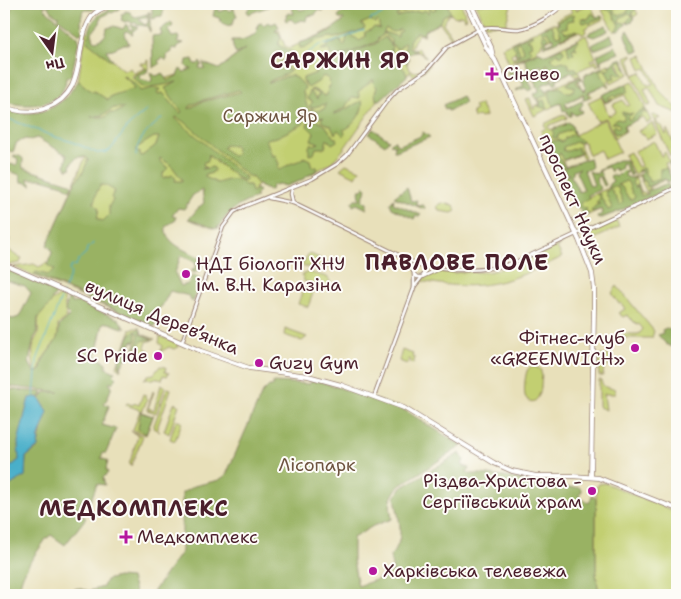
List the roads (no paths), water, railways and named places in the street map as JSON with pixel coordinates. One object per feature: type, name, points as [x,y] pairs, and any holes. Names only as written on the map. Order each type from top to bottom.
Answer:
[{"type":"main road","points":[[4,107],[25,112],[36,111],[49,107],[63,98],[74,81],[87,26],[92,16],[98,11],[114,4]]},
{"type":"main road","name":"проспект Науки","points":[[466,4],[491,47],[494,59],[590,266],[594,289],[591,477]]},
{"type":"main road","name":"проспект Науки","points":[[471,4],[480,29]]},
{"type":"main road","name":"вулиця Дерев’янка","points":[[4,264],[182,343],[249,368],[309,376],[404,408],[497,465],[512,471],[536,476],[591,477],[604,480],[677,509]]},
{"type":"street","points":[[95,4],[98,11]]},
{"type":"street","points":[[182,343],[223,227],[234,212],[244,206],[320,175],[337,164],[351,150],[392,95],[402,86],[428,70],[448,47],[480,29],[497,26],[522,28],[554,14],[564,4]]},
{"type":"street","points":[[292,187],[292,203]]},
{"type":"street","points":[[267,198],[292,203],[421,266],[473,271],[518,261],[677,187]]},
{"type":"street","points":[[407,259],[413,273],[414,288]]},
{"type":"street","points":[[413,273],[416,266],[421,266]]},
{"type":"street","points":[[374,397],[414,288],[423,277],[425,271],[421,266]]},
{"type":"street","points":[[413,273],[418,278],[439,269]]},
{"type":"water","points":[[37,397],[48,412],[39,436],[38,447],[26,457],[25,476],[4,489],[4,472],[19,460],[18,442],[29,398]]},
{"type":"waterway","points":[[388,10],[398,5]]},
{"type":"waterway","points":[[370,21],[386,11],[389,6]]},
{"type":"waterway","points":[[308,53],[319,45],[328,44],[364,30]]},
{"type":"waterway","points":[[4,117],[73,142],[97,153],[107,152],[112,148],[129,125],[147,110]]},
{"type":"waterway","points":[[136,156],[141,139],[162,118]]},
{"type":"waterway","points":[[65,289],[71,273],[69,270],[72,266],[76,265],[79,259],[86,253],[87,248],[93,243]]},
{"type":"waterway","points":[[34,397],[37,360],[63,293]]},
{"type":"place","name":"Сінево","points":[[492,74]]},
{"type":"place","name":"НДІ біології ХНУ ім. В.Н. Каразіна","points":[[186,274]]},
{"type":"place","name":"Фітнес-клуб «GREENWICH»","points":[[635,348]]},
{"type":"place","name":"SC Pride","points":[[158,356]]},
{"type":"place","name":"Guzy Gym","points":[[259,363]]},
{"type":"place","name":"Різдва-Христова - Сергіївський храм","points":[[592,491]]},
{"type":"place","name":"Медкомплекс","points":[[126,537]]},
{"type":"place","name":"Харківська телевежа","points":[[373,571]]},
{"type":"district","name":"САРЖИН ЯР","points":[[340,60]]},
{"type":"district","name":"ПАВЛОВЕ ПОЛЕ","points":[[457,262]]},
{"type":"district","name":"МЕДКОМПЛЕКС","points":[[134,508]]},
{"type":"park label","name":"Саржин Яр","points":[[270,116]]},
{"type":"park label","name":"Лісопарк","points":[[317,465]]}]
